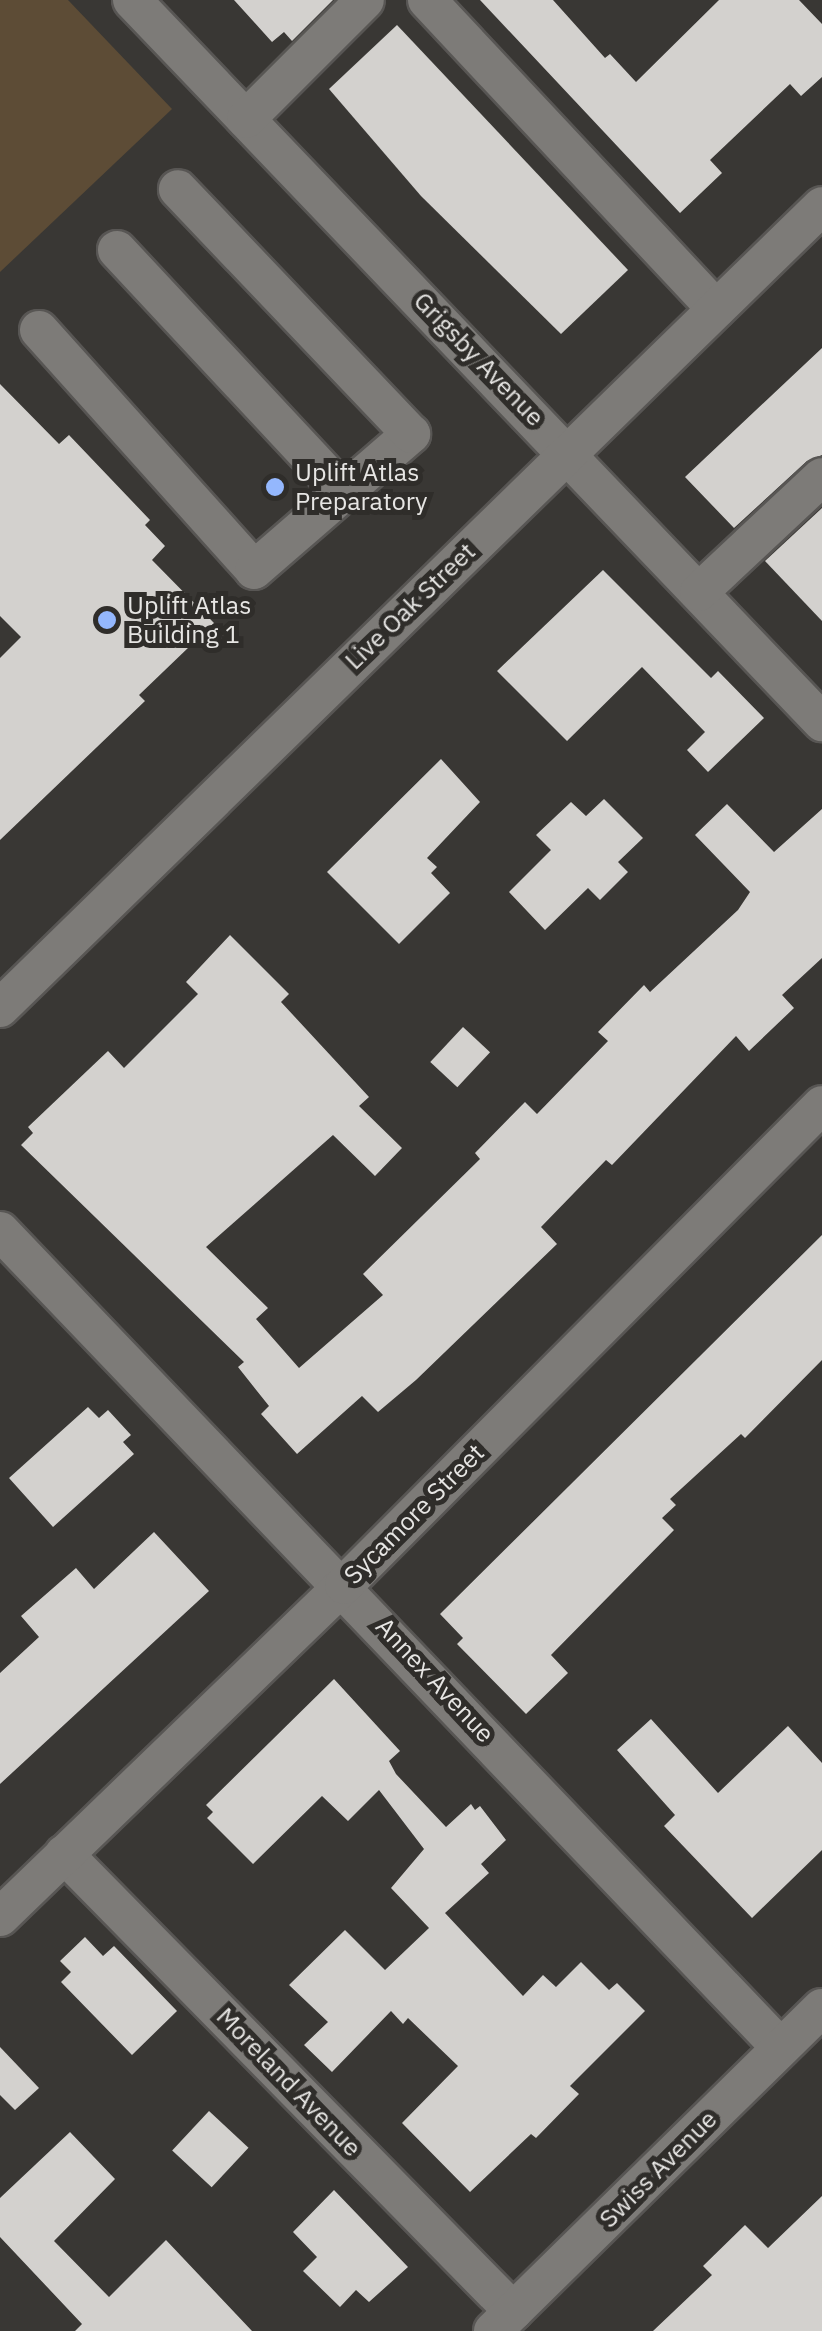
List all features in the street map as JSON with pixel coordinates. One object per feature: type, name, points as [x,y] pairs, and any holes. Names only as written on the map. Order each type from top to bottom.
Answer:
[{"type":"street","name":"Grigsby Avenue","points":[[132,0],[699,592],[814,698]]},
{"type":"street","points":[[246,119],[365,0]]},
{"type":"street","points":[[428,0],[716,309]]},
{"type":"street","points":[[39,330],[254,570],[411,434],[178,189]]},
{"type":"street","name":"Live Oak Street","points":[[0,1008],[822,206]]},
{"type":"street","points":[[117,250],[343,492]]},
{"type":"street","points":[[699,592],[822,477]]},
{"type":"street","name":"Sycamore Street","points":[[0,1917],[344,1585],[822,1105]]},
{"type":"street","name":"Annex Avenue","points":[[0,1231],[344,1585],[781,2048]]},
{"type":"street","name":"Moreland Avenue","points":[[64,1854],[503,2321]]},
{"type":"street","name":"Swiss Avenue","points":[[503,2321],[822,2008]]},
{"type":"shaded area","points":[[0,0],[68,0],[172,109],[0,272]]},
{"type":"building","points":[[234,0],[333,0],[292,41],[284,32],[272,42]]},
{"type":"building","points":[[480,0],[553,0],[605,58],[610,54],[636,82],[719,0],[799,0],[822,24],[822,77],[801,96],[790,84],[710,160],[722,173],[680,213]]},
{"type":"building","points":[[397,25],[628,270],[561,334],[421,196],[329,89]]},
{"type":"building","points":[[822,348],[822,455],[807,461],[734,528],[685,477]]},
{"type":"building","name":"Uplift Atlas Building 1","points":[[0,384],[59,444],[69,435],[150,520],[145,525],[165,546],[152,560],[214,623],[139,695],[145,701],[0,840],[0,658],[21,637],[0,616]]},
{"type":"building","points":[[822,508],[822,621],[765,561]]},
{"type":"building","points":[[603,570],[711,678],[718,671],[764,718],[708,772],[687,750],[705,732],[642,667],[567,741],[497,671]]},
{"type":"building","points":[[441,759],[480,802],[427,858],[437,867],[431,873],[450,893],[399,944],[327,872]]},
{"type":"building","points":[[604,799],[643,838],[618,862],[628,872],[600,900],[588,888],[545,930],[509,892],[551,850],[536,835],[571,802],[586,816]]},
{"type":"building","points":[[727,804],[774,852],[822,809],[822,958],[782,995],[794,1008],[749,1051],[736,1036],[612,1165],[606,1160],[541,1227],[557,1244],[416,1380],[378,1412],[362,1396],[297,1454],[261,1414],[269,1406],[238,1367],[244,1362],[21,1145],[33,1133],[28,1127],[108,1051],[124,1068],[198,994],[186,982],[230,935],[289,994],[281,1002],[369,1097],[359,1106],[402,1148],[375,1176],[333,1135],[206,1247],[268,1308],[256,1319],[299,1368],[383,1295],[363,1274],[480,1159],[475,1153],[525,1102],[537,1114],[608,1041],[598,1032],[644,985],[650,992],[738,910],[750,892],[695,835]]},
{"type":"building","points":[[463,1027],[490,1052],[457,1087],[430,1062]]},
{"type":"building","points":[[822,1235],[822,1360],[745,1438],[741,1434],[670,1499],[676,1505],[662,1518],[674,1530],[551,1655],[568,1673],[526,1714],[457,1644],[463,1638],[440,1614]]},
{"type":"building","points":[[88,1407],[99,1418],[108,1410],[131,1435],[123,1442],[134,1454],[53,1527],[9,1478]]},
{"type":"building","points":[[154,1532],[209,1591],[0,1784],[0,1673],[39,1637],[21,1616],[76,1568],[94,1589]]},
{"type":"building","points":[[334,1679],[400,1751],[389,1761],[396,1774],[446,1827],[471,1804],[475,1810],[480,1806],[506,1840],[481,1864],[489,1873],[445,1913],[523,1996],[543,1975],[556,1987],[581,1962],[609,1990],[617,1983],[645,2011],[570,2086],[579,2094],[536,2138],[531,2134],[470,2192],[402,2123],[458,2066],[408,2018],[403,2024],[391,2011],[332,2072],[304,2045],[328,2022],[289,1985],[345,1930],[385,1970],[429,1928],[391,1888],[424,1849],[379,1790],[348,1821],[322,1796],[253,1864],[207,1818],[213,1812],[206,1805]]},
{"type":"building","points":[[651,1719],[718,1793],[788,1726],[822,1763],[822,1850],[752,1918],[664,1826],[675,1815],[617,1750]]},
{"type":"building","points":[[85,1937],[103,1956],[114,1946],[177,2011],[132,2055],[61,1982],[71,1972],[60,1961]]},
{"type":"building","points":[[0,2047],[39,2088],[15,2110],[0,2095]]},
{"type":"building","points":[[209,2111],[248,2148],[212,2187],[172,2150]]},
{"type":"building","points":[[70,2132],[115,2179],[54,2241],[109,2297],[166,2240],[252,2331],[75,2331],[82,2324],[0,2237],[0,2198]]},
{"type":"building","points":[[334,2190],[408,2267],[369,2302],[356,2290],[340,2307],[303,2271],[317,2257],[293,2232]]},
{"type":"building","points":[[822,2196],[822,2331],[653,2331],[712,2275],[703,2266],[745,2225],[768,2248]]},
{"type":"place","name":"Uplift Atlas Preparatory","points":[[275,487]]},
{"type":"place","name":"Uplift Atlas Building 1","points":[[107,620]]}]
